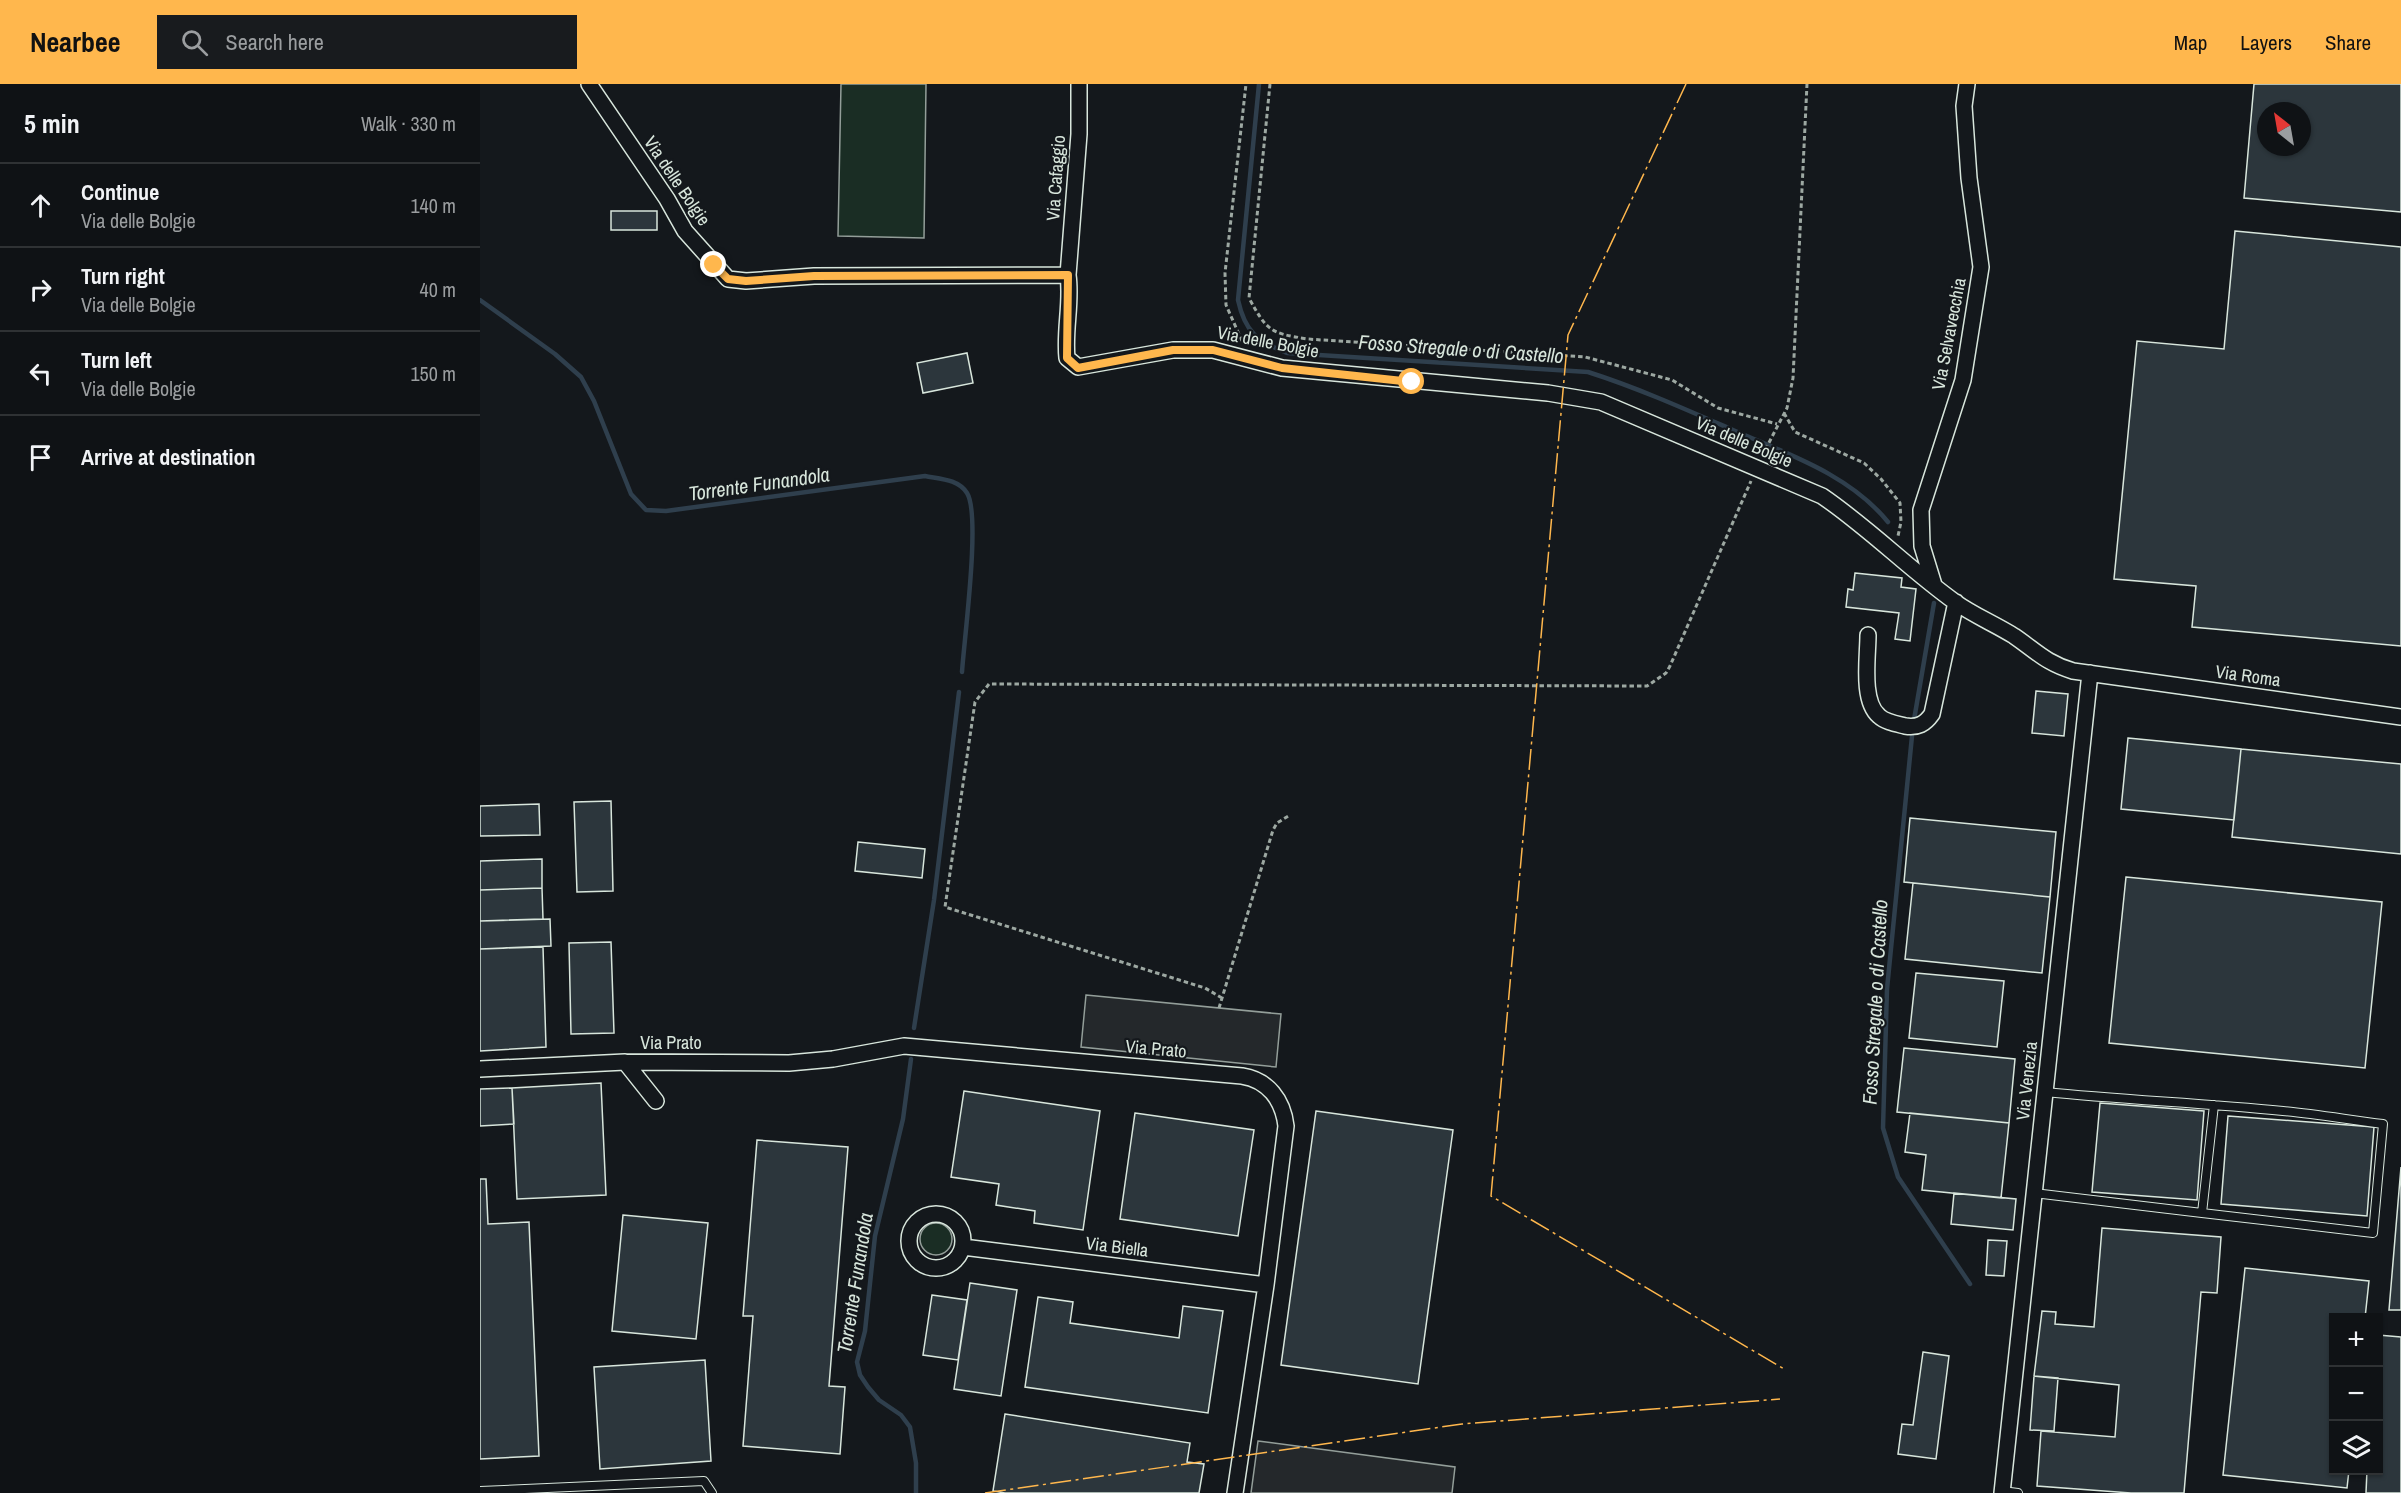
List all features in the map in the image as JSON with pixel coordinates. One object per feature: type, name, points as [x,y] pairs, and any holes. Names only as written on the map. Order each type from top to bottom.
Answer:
[{"type":"street","name":"Via delle Bolgie","points":[[590,84],[667,199],[685,231],[728,279],[746,281],[814,276],[1068,275],[1067,358],[1078,368],[1173,350],[1213,350],[1282,368],[1548,393],[1600,402],[1758,465],[1822,496],[1845,511],[1956,602]]},
{"type":"street","name":"Via Cafaggio","points":[[1068,275],[1079,134],[1079,84]]},
{"type":"street","name":"Via Selvavecchia","points":[[1935,585],[1922,546],[1921,510],[1963,380],[1982,267],[1969,178],[1964,106],[1967,84]]},
{"type":"street","points":[[1868,635],[1867,692],[1874,710],[1884,720],[1918,726],[1932,714],[1956,602]]},
{"type":"street","name":"Via Roma","points":[[1956,602],[2014,637],[2046,661],[2073,671],[2401,717]]},
{"type":"street","name":"Via Venezia","points":[[2002,1492],[2090,673]]},
{"type":"street","name":"Via Prato","points":[[480,1069],[625,1062],[789,1063],[833,1059],[904,1046],[1251,1077],[1262,1082],[1272,1092],[1285,1115],[1286,1126],[1266,1286],[1235,1493]]},
{"type":"street","name":"Via Prato","points":[[625,1062],[656,1101]]},
{"type":"street","name":"Via Biella","points":[[963,1247],[1266,1286]]},
{"type":"lane","points":[[2034,1193],[2373,1233],[2383,1124],[2284,1111],[2045,1092]]},
{"type":"lane","points":[[2202,1213],[2214,1105]]},
{"type":"lane","points":[[480,1491],[704,1481],[712,1493]]},
{"type":"lane","points":[[2002,1492],[2018,1493]]},
{"type":"path","points":[[1246,84],[1229,219],[1226,305],[1242,340],[1264,363]]},
{"type":"path","points":[[1270,84],[1249,298],[1263,323],[1278,334],[1307,339],[1585,357],[1672,380],[1718,408],[1777,424]]},
{"type":"path","points":[[1222,998],[1205,988],[945,907],[975,702],[984,687],[989,684],[1647,686],[1666,673],[1774,429],[1784,413],[1793,378],[1798,312],[1807,84]]},
{"type":"path","points":[[1784,413],[1795,432],[1864,463],[1881,479],[1900,504],[1901,522]]},
{"type":"path","points":[[1220,1008],[1273,830],[1277,823],[1290,815]]},
{"type":"green space","points":[[841,84],[926,84],[924,238],[838,236]]},
{"type":"green space","points":[[936,1223],[948,1227],[952,1239],[948,1251],[936,1255],[924,1251],[920,1239],[924,1227]]},
{"type":"shaded area","points":[[1086,995],[1281,1014],[1276,1067],[1081,1047]]},
{"type":"shaded area","points":[[1258,1441],[1455,1467],[1452,1493],[1251,1493]]},
{"type":"building","points":[[2254,84],[2401,84],[2401,212],[2244,198]]},
{"type":"building","points":[[611,211],[657,211],[657,230],[611,230]]},
{"type":"building","points":[[2235,231],[2401,247],[2401,646],[2192,627],[2196,586],[2114,579],[2137,341],[2224,349]]},
{"type":"building","points":[[967,353],[973,383],[923,393],[917,363]]},
{"type":"building","points":[[1855,573],[1902,578],[1901,587],[1916,589],[1910,641],[1895,639],[1899,613],[1846,607],[1848,589],[1853,590]]},
{"type":"building","points":[[2036,691],[2068,694],[2064,736],[2032,733]]},
{"type":"building","points":[[2128,738],[2241,749],[2234,820],[2121,809]]},
{"type":"building","points":[[2241,749],[2401,764],[2401,854],[2232,837]]},
{"type":"building","points":[[611,801],[613,891],[577,892],[574,802]]},
{"type":"building","points":[[539,804],[540,835],[480,836],[480,806]]},
{"type":"building","points":[[1910,818],[2056,832],[2050,897],[1904,882]]},
{"type":"building","points":[[858,842],[925,849],[922,878],[855,871]]},
{"type":"building","points":[[542,859],[542,888],[480,890],[480,861]]},
{"type":"building","points":[[2126,877],[2382,902],[2365,1068],[2109,1043]]},
{"type":"building","points":[[1913,883],[2050,897],[2042,973],[1905,959]]},
{"type":"building","points":[[542,888],[543,919],[480,921],[480,890]]},
{"type":"building","points":[[550,919],[551,946],[480,949],[480,921]]},
{"type":"building","points":[[611,942],[614,1033],[571,1034],[569,943]]},
{"type":"building","points":[[543,947],[546,1047],[480,1051],[480,949]]},
{"type":"building","points":[[1916,973],[2004,981],[1997,1047],[1909,1038]]},
{"type":"building","points":[[1904,1048],[2015,1059],[2009,1123],[1897,1112]]},
{"type":"building","points":[[601,1083],[606,1195],[517,1199],[512,1088]]},
{"type":"building","points":[[512,1088],[514,1124],[480,1126],[480,1089]]},
{"type":"building","points":[[964,1091],[1100,1111],[1083,1230],[1034,1223],[1035,1211],[996,1205],[999,1184],[951,1177]]},
{"type":"building","points":[[2100,1103],[2204,1111],[2197,1200],[2092,1192]]},
{"type":"building","points":[[1316,1111],[1453,1130],[1418,1384],[1281,1365]]},
{"type":"building","points":[[1135,1113],[1254,1130],[1238,1236],[1120,1219]]},
{"type":"building","points":[[1910,1113],[2009,1123],[2001,1198],[1922,1190],[1926,1155],[1905,1152]]},
{"type":"building","points":[[2228,1116],[2374,1127],[2367,1216],[2221,1204]]},
{"type":"building","points":[[757,1140],[848,1147],[829,1386],[845,1387],[840,1454],[743,1446],[753,1316],[743,1316]]},
{"type":"building","points":[[2401,1167],[2401,1310],[2389,1310]]},
{"type":"building","points":[[480,1179],[486,1179],[488,1224],[529,1222],[539,1456],[480,1459]]},
{"type":"building","points":[[1954,1193],[2016,1199],[2013,1230],[1951,1224]]},
{"type":"building","points":[[623,1215],[708,1223],[696,1339],[612,1331]]},
{"type":"building","points":[[2102,1228],[2221,1237],[2217,1293],[2201,1292],[2184,1493],[2131,1493],[2037,1486],[2041,1431],[2115,1437],[2119,1385],[2034,1376],[2042,1311],[2056,1312],[2055,1324],[2094,1327]]},
{"type":"building","points":[[1988,1240],[2007,1241],[2004,1276],[1986,1275]]},
{"type":"building","points":[[2245,1268],[2369,1281],[2366,1313],[2329,1313],[2329,1475],[2348,1475],[2347,1488],[2223,1475]]},
{"type":"building","points":[[970,1283],[1017,1290],[1001,1396],[954,1389]]},
{"type":"building","points":[[932,1295],[967,1300],[958,1360],[923,1355]]},
{"type":"building","points":[[1038,1297],[1073,1302],[1070,1323],[1179,1338],[1183,1306],[1223,1311],[1208,1413],[1025,1387]]},
{"type":"building","points":[[2383,1335],[2401,1337],[2401,1493],[2366,1493],[2367,1475],[2383,1475]]},
{"type":"building","points":[[1923,1352],[1949,1356],[1936,1459],[1898,1454],[1902,1424],[1913,1425]]},
{"type":"building","points":[[705,1360],[711,1461],[600,1469],[594,1367]]},
{"type":"building","points":[[2034,1376],[2058,1378],[2054,1431],[2030,1430]]},
{"type":"building","points":[[1005,1414],[1190,1443],[1187,1462],[1204,1464],[1199,1493],[1005,1493],[993,1491]]},
{"type":"waterway","name":"Fosso Stregale o di Castello","points":[[1259,84],[1238,300],[1244,320],[1260,339],[1287,353],[1588,372],[1661,399],[1816,467],[1855,491],[1888,522]]},
{"type":"waterway","name":"Torrente Funandola","points":[[480,300],[555,354],[581,377],[594,401],[631,494],[646,510],[666,511],[925,476],[948,480],[963,488],[971,506],[972,551],[962,672]]},
{"type":"waterway","name":"Fosso Stregale o di Castello","points":[[1914,720],[1934,603]]},
{"type":"waterway","name":"Torrente Funandola","points":[[914,1028],[934,900],[959,692]]},
{"type":"waterway","name":"Fosso Stregale o di Castello","points":[[1912,736],[1887,989],[1883,1128],[1898,1177],[1970,1284]]},
{"type":"waterway","name":"Torrente Funandola","points":[[911,1059],[903,1119],[875,1236],[865,1331],[857,1362],[860,1375],[868,1387],[879,1400],[901,1415],[910,1427],[916,1463],[916,1493]]},
{"type":"power","points":[[1686,84],[1568,335],[1491,1196],[1784,1369]]},
{"type":"power","points":[[985,1493],[1462,1424],[1780,1399]]},
{"type":"route","points":[[714,265],[728,279],[746,281],[814,276],[1068,275],[1067,358],[1078,368],[1173,350],[1213,350],[1282,368],[1412,382]]}]
